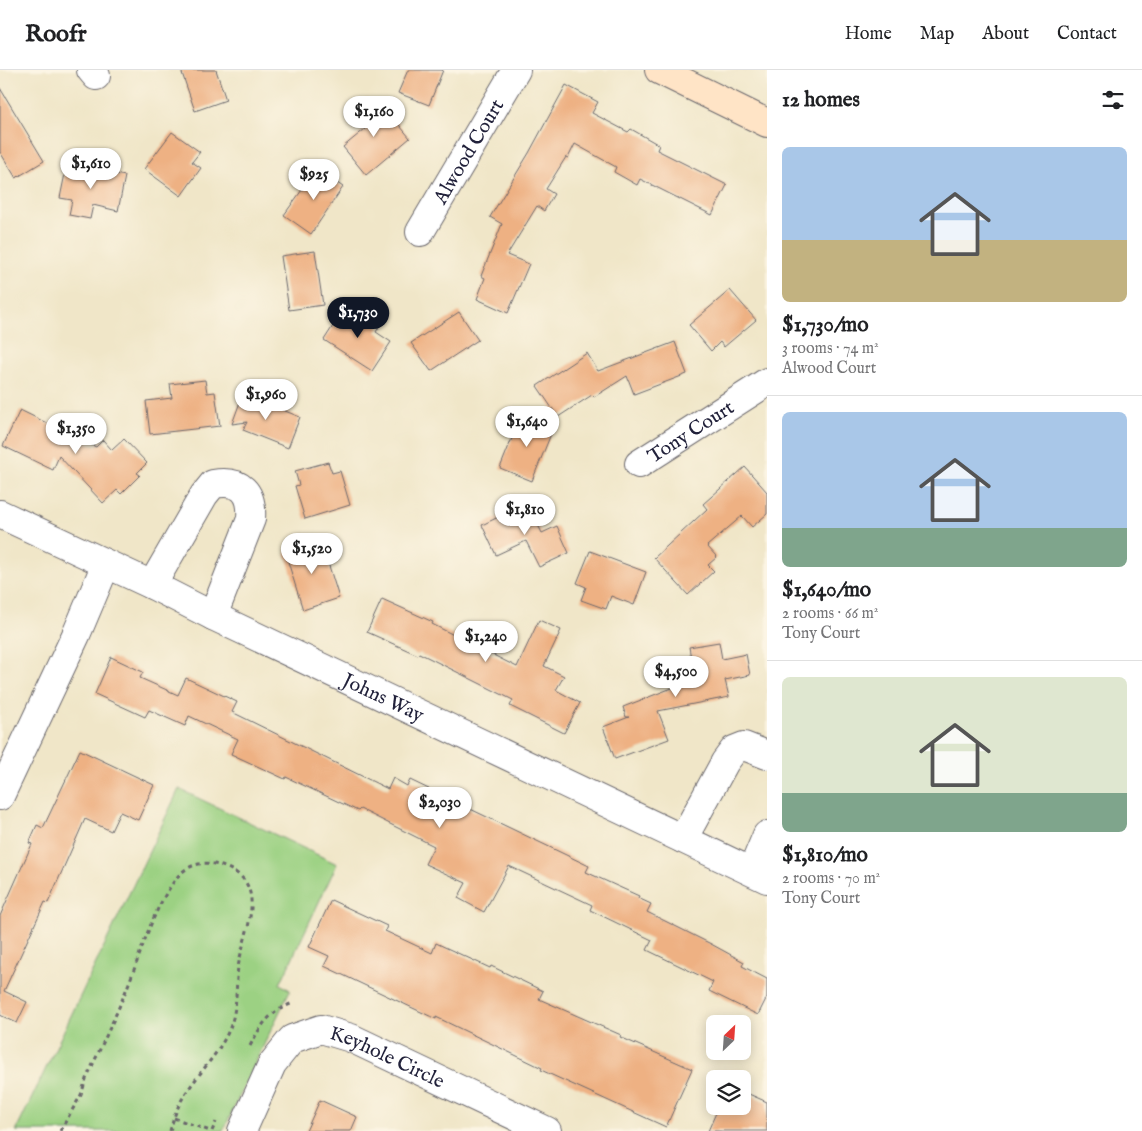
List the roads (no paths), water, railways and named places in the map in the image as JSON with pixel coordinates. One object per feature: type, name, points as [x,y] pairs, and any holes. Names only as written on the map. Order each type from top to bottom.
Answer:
[{"type":"street","name":"Alwood Court","points":[[420,232],[516,70]]},
{"type":"street","points":[[659,70],[767,123]]},
{"type":"street","name":"Tony Court","points":[[639,464],[767,382]]},
{"type":"street","points":[[152,585],[204,495],[213,484],[234,483],[243,490],[252,503],[251,519],[213,616]]},
{"type":"street","name":"Johns Way","points":[[0,514],[760,875]]},
{"type":"street","points":[[0,796],[76,635],[106,564]]},
{"type":"street","points":[[683,839],[725,762],[734,750],[744,746],[767,754]]},
{"type":"street","points":[[760,875],[767,835]]},
{"type":"street","name":"Keyhole Circle","points":[[242,1131],[272,1064],[292,1039],[321,1029],[351,1038],[547,1131]]}]
